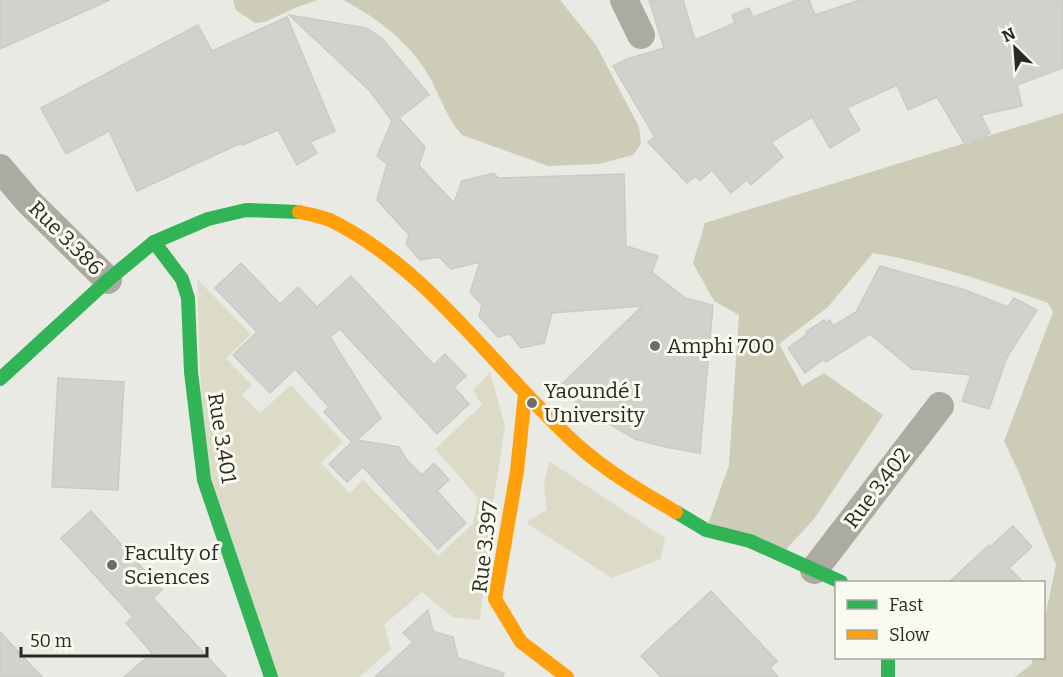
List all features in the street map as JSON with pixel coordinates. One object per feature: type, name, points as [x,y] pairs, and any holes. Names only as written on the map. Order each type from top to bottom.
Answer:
[{"type":"street","points":[[624,0],[641,35]]},
{"type":"street","name":"Rue 3.386","points":[[0,168],[28,201],[108,280]]},
{"type":"street","points":[[0,379],[108,280],[154,242],[208,219],[246,210],[293,210],[328,219],[384,252],[448,310],[525,394],[575,443],[612,474],[706,530],[750,541],[839,581]]},
{"type":"street","name":"Rue 3.401","points":[[154,242],[182,279],[188,298],[191,372],[204,480],[271,677]]},
{"type":"street","name":"Rue 3.397","points":[[525,394],[518,469],[495,599],[521,642],[567,677]]},
{"type":"street","name":"Rue 3.402","points":[[814,570],[940,406]]},
{"type":"street","points":[[888,659],[888,677]]},
{"type":"green space","points":[[233,0],[317,0],[265,22],[255,23],[236,10]]},
{"type":"green space","points":[[343,0],[560,0],[596,45],[639,127],[641,144],[633,155],[599,164],[548,166],[462,135],[448,115],[430,78],[413,54],[380,23]]},
{"type":"green space","points":[[1063,113],[1063,677],[1015,677],[1031,665],[1033,659],[1045,659],[1045,617],[1056,565],[1004,441],[1053,312],[1048,303],[962,274],[873,253],[828,307],[779,344],[802,386],[824,373],[883,415],[814,519],[781,555],[706,530],[729,465],[739,315],[714,301],[693,263],[705,223]]},
{"type":"green space","points":[[197,279],[251,334],[226,358],[252,385],[242,395],[260,413],[291,385],[343,442],[321,463],[350,493],[363,480],[438,556],[473,524],[478,498],[435,449],[482,405],[473,390],[490,372],[505,426],[490,523],[480,620],[452,617],[422,592],[384,625],[391,649],[360,677],[271,677],[204,480]]},
{"type":"green space","points":[[549,461],[665,538],[661,559],[612,578],[528,524],[528,521],[547,510],[544,485]]},
{"type":"building","points":[[0,0],[110,0],[0,49]]},
{"type":"building","points":[[649,0],[683,0],[695,40],[735,23],[732,15],[749,8],[753,17],[797,0],[809,0],[815,15],[860,0],[1063,0],[1063,68],[1017,85],[1022,106],[981,115],[990,133],[966,146],[937,97],[908,110],[897,85],[847,108],[860,130],[830,148],[812,117],[771,142],[783,157],[751,185],[747,180],[731,193],[712,170],[700,181],[696,176],[687,183],[648,142],[655,137],[613,66],[627,59],[664,48]]},
{"type":"building","points":[[289,15],[366,28],[382,38],[429,95],[399,118],[425,147],[419,166],[454,203],[462,181],[494,173],[498,178],[624,174],[626,246],[658,256],[652,272],[685,298],[713,305],[700,453],[635,439],[585,410],[559,387],[642,306],[552,313],[544,343],[521,348],[510,334],[498,337],[479,316],[482,305],[470,292],[480,262],[451,269],[439,257],[420,260],[406,244],[409,235],[377,200],[387,164],[377,156],[392,121],[370,91]]},
{"type":"building","points":[[287,17],[335,131],[310,142],[317,153],[297,165],[278,130],[242,145],[241,143],[137,191],[109,131],[66,154],[41,108],[198,25],[212,51]]},
{"type":"building","points":[[241,263],[280,304],[298,287],[317,307],[351,276],[434,365],[445,354],[466,376],[454,387],[469,404],[437,434],[340,329],[330,337],[381,418],[357,440],[399,447],[406,459],[422,475],[434,463],[449,480],[437,491],[466,523],[438,549],[363,467],[347,482],[329,464],[352,442],[324,412],[329,407],[295,369],[270,393],[233,355],[257,332],[215,288]]},
{"type":"building","points":[[880,266],[965,290],[1008,307],[1014,298],[1037,310],[1007,357],[989,409],[962,401],[971,375],[912,369],[870,334],[826,362],[824,359],[805,373],[788,348],[824,320],[825,323],[830,320],[833,326],[856,312]]},
{"type":"building","points":[[58,378],[124,382],[118,490],[52,487]]},
{"type":"building","points":[[91,511],[162,590],[153,598],[226,677],[124,677],[152,653],[126,623],[133,617],[61,538]]},
{"type":"building","points":[[1013,526],[1032,547],[1009,568],[1022,581],[950,581],[989,545],[990,547]]},
{"type":"building","points":[[711,591],[777,661],[770,668],[778,677],[661,677],[641,656]]},
{"type":"building","points":[[428,610],[433,631],[453,637],[458,658],[504,673],[503,677],[375,677],[413,642],[403,633]]},
{"type":"building","points":[[0,632],[42,677],[0,677]]},
{"type":"traffic: fast","points":[[0,379],[108,280],[154,242],[208,219],[246,210],[299,212]]},
{"type":"traffic: fast","points":[[154,242],[182,279],[188,298],[191,372],[204,480],[271,677]]},
{"type":"traffic: fast","points":[[676,512],[706,530],[750,541],[839,581]]},
{"type":"traffic: fast","points":[[888,659],[888,677]]},
{"type":"traffic: slow","points":[[299,212],[330,220],[366,240],[399,265],[460,322],[575,443],[611,472],[676,512]]},
{"type":"traffic: slow","points":[[525,394],[517,471],[495,599],[521,642],[567,677]]},
{"type":"place","name":"Amphi 700","points":[[655,346]]},
{"type":"place","name":"Yaoundé I University","points":[[532,403]]},
{"type":"place","name":"Faculty of Sciences","points":[[112,565]]}]
